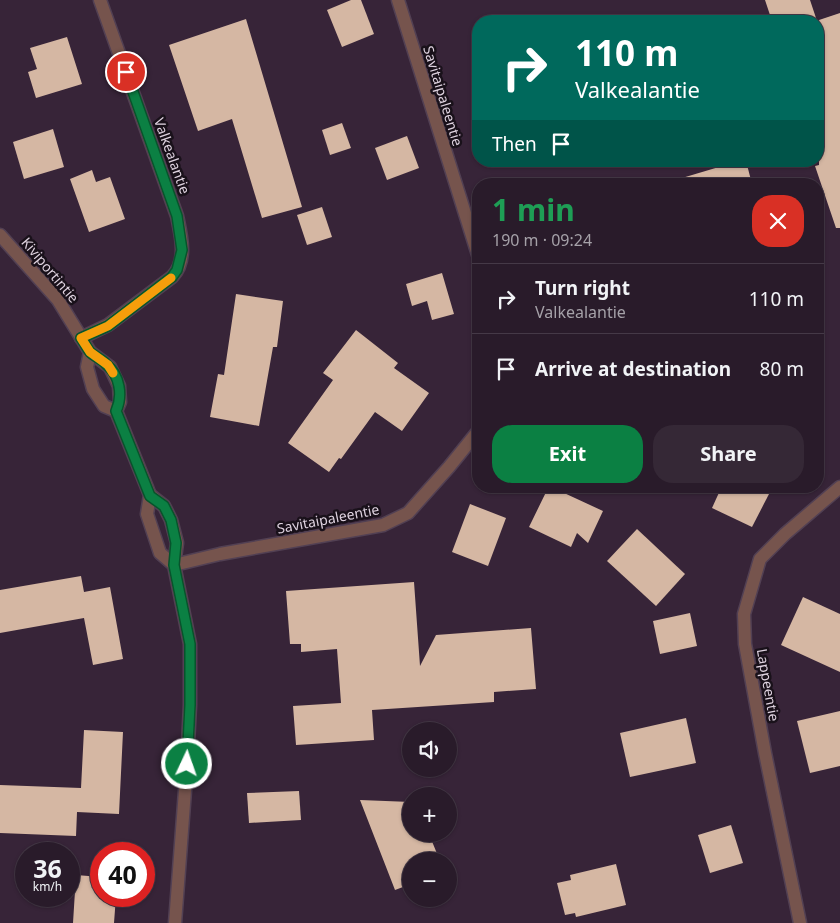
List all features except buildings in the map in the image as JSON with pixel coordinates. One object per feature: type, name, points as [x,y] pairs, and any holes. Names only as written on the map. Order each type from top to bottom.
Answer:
[{"type":"street","name":"Valkealantie","points":[[81,338],[108,326],[172,277],[177,270],[182,250],[177,216],[100,0]]},
{"type":"street","name":"Savitaipaleentie","points":[[398,0],[472,236]]},
{"type":"street","name":"Kiviportintie","points":[[0,235],[58,300],[90,352],[108,365],[119,386],[120,402],[116,411]]},
{"type":"street","name":"Kiviportintie","points":[[90,352],[87,367],[93,389],[104,406],[116,411],[150,496],[147,514],[160,553],[174,565]]},
{"type":"street","name":"Savitaipaleentie","points":[[174,565],[220,554],[383,525],[404,516],[449,468],[472,439]]},
{"type":"street","name":"Lappeentie","points":[[800,923],[745,644],[744,614],[760,558],[840,487]]},
{"type":"street","name":"Kiviportintie","points":[[150,496],[164,506],[171,520],[176,543],[174,565],[190,644],[190,705],[187,764],[175,923]]},
{"type":"slow traffic","points":[[113,373],[108,365],[90,352],[81,338],[108,326],[171,278]]},
{"type":"route","points":[[126,72],[177,216],[182,250],[177,270],[172,277],[108,326],[81,338],[90,352],[110,367],[117,379],[120,402],[116,411],[150,496],[164,506],[171,520],[174,532],[176,543],[174,565],[190,644],[190,705],[187,764]]}]
